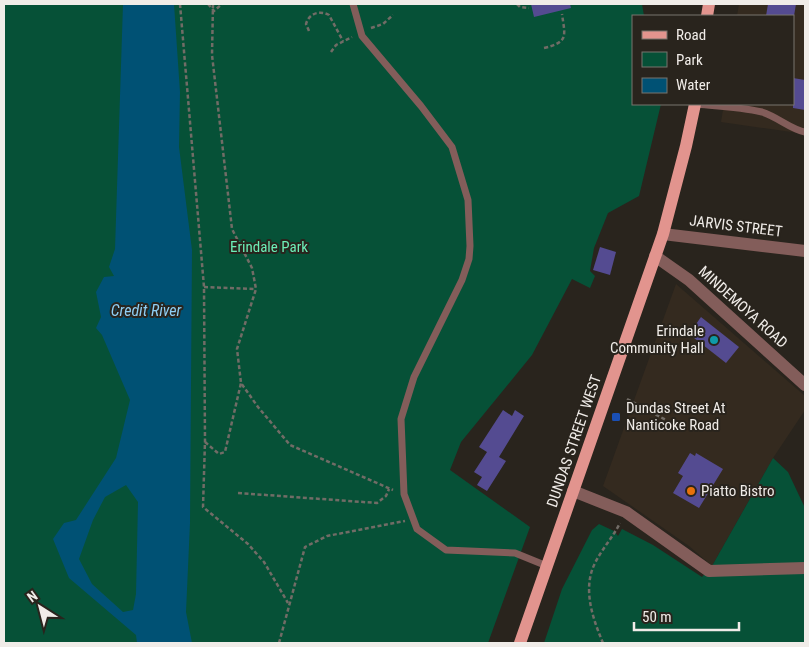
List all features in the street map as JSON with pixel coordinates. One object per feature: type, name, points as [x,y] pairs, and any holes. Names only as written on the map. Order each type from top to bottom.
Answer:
[{"type":"main road","name":"DUNDAS STREET WEST","points":[[520,643],[663,234],[695,105]]},
{"type":"street","name":"JARVIS STREET","points":[[663,234],[805,251]]},
{"type":"street","name":"MINDEMOYA ROAD","points":[[655,256],[689,280],[805,385]]},
{"type":"street","points":[[574,491],[626,512],[709,571],[805,568]]},
{"type":"lane","points":[[353,4],[360,33],[422,106],[452,147],[468,200],[470,246],[462,280],[414,376],[401,419],[404,494],[417,529],[446,550],[515,553],[547,566]]},
{"type":"lane","points":[[703,105],[762,112],[780,119],[797,131],[805,132]]},
{"type":"path","points":[[180,4],[204,287],[205,441],[203,507],[248,544],[264,562],[288,603]]},
{"type":"path","points":[[208,4],[214,11]]},
{"type":"path","points":[[205,441],[219,454],[225,452],[241,383],[237,349],[256,289],[252,268],[232,229],[212,55],[213,4]]},
{"type":"path","points":[[214,11],[222,4]]},
{"type":"path","points":[[517,4],[520,7],[529,8]]},
{"type":"path","points":[[309,31],[306,24],[309,17],[318,12],[327,14],[343,41]]},
{"type":"path","points":[[544,48],[558,45],[562,41],[564,34],[562,14]]},
{"type":"path","points":[[331,52],[336,45],[383,24],[393,15]]},
{"type":"path","points":[[204,287],[256,289]]},
{"type":"path","points":[[241,383],[258,407],[290,444],[404,494]]},
{"type":"path","points":[[627,399],[666,420]]},
{"type":"path","points":[[238,493],[377,503],[386,496],[389,489]]},
{"type":"path","points":[[603,643],[593,619],[588,590],[594,564],[626,512]]},
{"type":"path","points":[[278,643],[305,547],[327,536],[413,519]]},
{"type":"shaded area","points":[[739,4],[805,4],[805,134],[721,122],[724,105],[794,105],[794,15],[737,15]]},
{"type":"shaded area","points":[[676,284],[805,396],[805,410],[773,458],[712,566],[689,546],[603,486]]},
{"type":"green space","name":"Erindale Park","points":[[4,4],[642,4],[644,15],[632,15],[632,105],[661,105],[639,196],[608,213],[594,248],[590,271],[595,276],[590,288],[572,279],[532,355],[461,442],[450,470],[530,527],[488,643],[4,643]]},
{"type":"green space","points":[[773,458],[788,472],[805,508],[805,643],[544,643],[562,589],[592,530],[599,524],[614,531],[618,536],[622,529],[653,545],[702,577],[712,566]]},
{"type":"water","name":"Credit River","points":[[123,4],[174,4],[180,92],[179,147],[192,250],[190,523],[186,612],[192,643],[137,643],[136,635],[69,578],[53,539],[64,523],[76,520],[116,458],[130,400],[102,335],[96,328],[101,317],[96,292],[104,277],[114,276],[109,267],[115,249]],"holes":[[[126,485],[138,502],[136,594],[133,610],[123,612],[92,584],[79,559],[93,520],[105,497]]]},
{"type":"building","points":[[531,4],[570,4],[571,8],[534,17]]},
{"type":"building","points":[[768,4],[796,4],[794,16],[766,15]]},
{"type":"building","points":[[794,78],[805,80],[805,110],[793,108]]},
{"type":"building","points":[[600,247],[616,252],[610,275],[593,270]]},
{"type":"building","name":"Erindale Community Hall","points":[[701,317],[739,347],[726,363],[689,334]]},
{"type":"building","points":[[503,410],[512,416],[515,410],[524,416],[499,457],[506,461],[487,491],[477,485],[482,477],[474,472],[487,452],[479,447]]},
{"type":"building","points":[[690,453],[695,456],[696,453],[723,469],[699,508],[673,493],[683,476],[678,473]]},
{"type":"place","name":"Erindale Community Hall","points":[[714,340]]},
{"type":"place","name":"Dundas Street At Nanticoke Road","points":[[616,417]]},
{"type":"place","name":"Piatto Bistro","points":[[691,491]]}]
